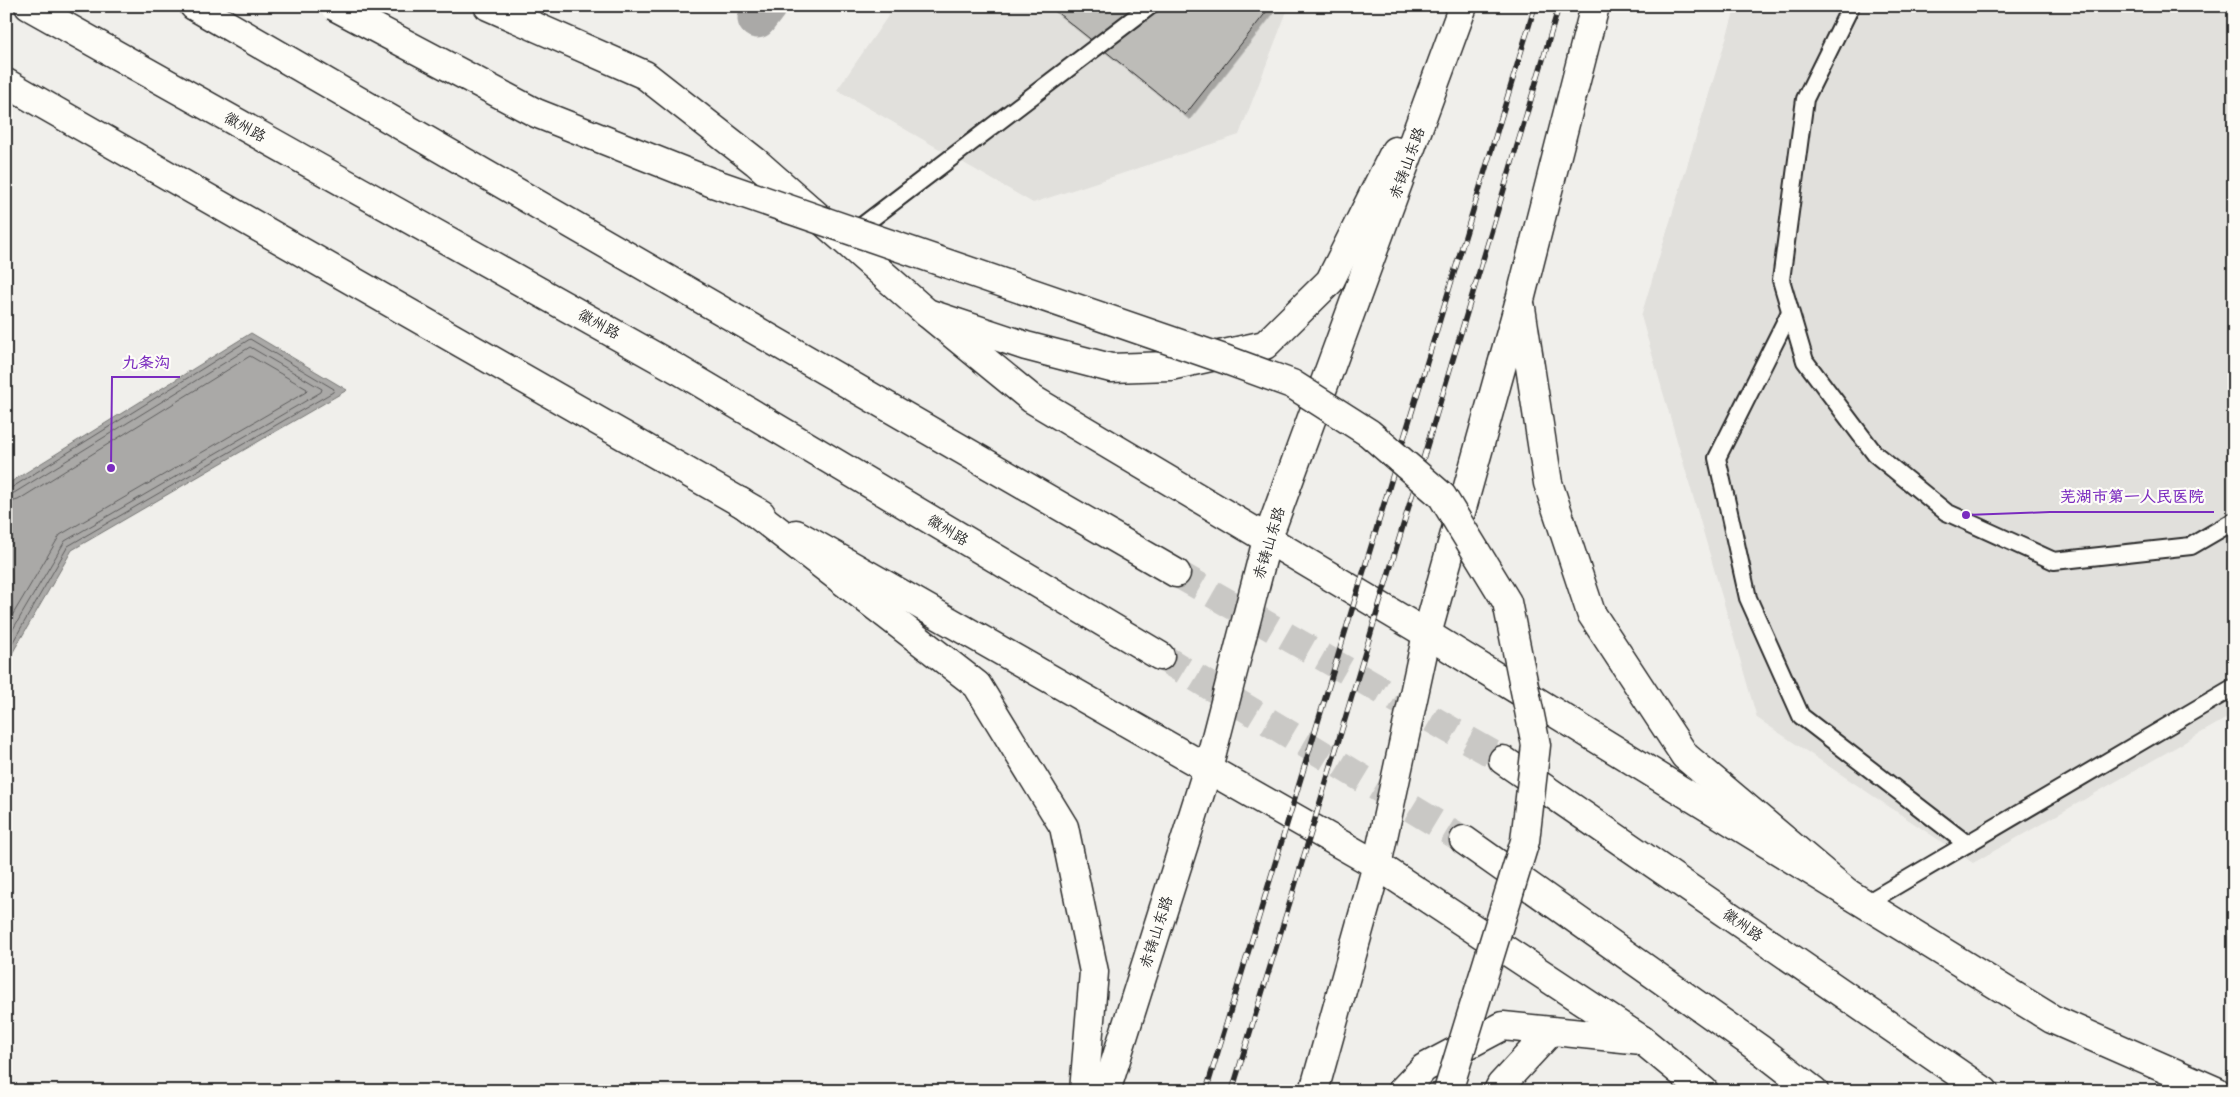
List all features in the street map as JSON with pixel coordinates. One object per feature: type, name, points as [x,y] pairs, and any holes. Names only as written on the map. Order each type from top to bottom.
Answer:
[{"type":"main road","name":"徽州路","points":[[29,6],[679,370],[1160,656]]},
{"type":"main road","points":[[194,6],[621,254],[1176,572]]},
{"type":"main road","points":[[334,6],[536,113],[704,180],[1224,358],[1292,384],[1369,433],[1442,496],[1507,602],[1536,745],[1525,841],[1448,1091]]},
{"type":"main road","points":[[488,6],[645,75],[756,162],[927,313],[1032,399],[1427,634],[2052,1019],[2216,1091]]},
{"type":"main road","points":[[1314,1091],[1377,865],[1427,634],[1520,300],[1595,6]]},
{"type":"main road","points":[[927,313],[1026,346],[1111,368],[1170,366],[1265,345],[1330,281],[1460,18]]},
{"type":"main road","name":"赤铸山东路","points":[[1106,1091],[1208,768],[1267,540],[1460,18]]},
{"type":"main road","points":[[6,83],[1377,865],[1642,1040],[1704,1091]]},
{"type":"main road","points":[[1520,300],[1548,483],[1591,613],[1685,756],[1858,899]]},
{"type":"main road","points":[[741,502],[977,685],[1064,827],[1094,972],[1084,1091]]},
{"type":"main road","name":"徽州路","points":[[1503,760],[1984,1091]]},
{"type":"main road","points":[[1464,840],[1761,1050],[1814,1091]]},
{"type":"main road","points":[[1402,1091],[1424,1068],[1503,1026],[1642,1040]]},
{"type":"main road","points":[[1498,1091],[1501,1085],[1551,1031]]},
{"type":"lane","points":[[844,239],[1150,6]]},
{"type":"lane","points":[[1851,6],[1805,99],[1781,280],[1805,361],[1875,454],[1946,512],[2054,561],[2191,546],[2234,521]]},
{"type":"lane","points":[[1790,312],[1717,458],[1748,598],[1801,716],[1967,844]]},
{"type":"lane","points":[[1858,899],[1967,844],[2234,686]]},
{"type":"shaded area","points":[[895,6],[1289,6],[1239,135],[1033,203],[837,90]]},
{"type":"shaded area","points":[[1736,6],[2234,6],[2234,714],[1973,863],[1757,718],[1641,316]]},
{"type":"water","points":[[251,333],[347,390],[72,550],[6,664],[6,485]]},
{"type":"building","points":[[1049,6],[1271,6],[1185,115]]},
{"type":"waterway","points":[[757,19],[767,6]]},
{"type":"tunnel","points":[[1176,573],[1503,760]]},
{"type":"tunnel","points":[[1160,656],[1464,840]]},
{"type":"railway","points":[[1206,1091],[1535,6]]},
{"type":"railway","points":[[1232,1091],[1559,6]]},
{"type":"place","name":"九条沟","points":[[111,468]]},
{"type":"place","name":"芜湖市第一人民医院","points":[[1966,515]]}]
